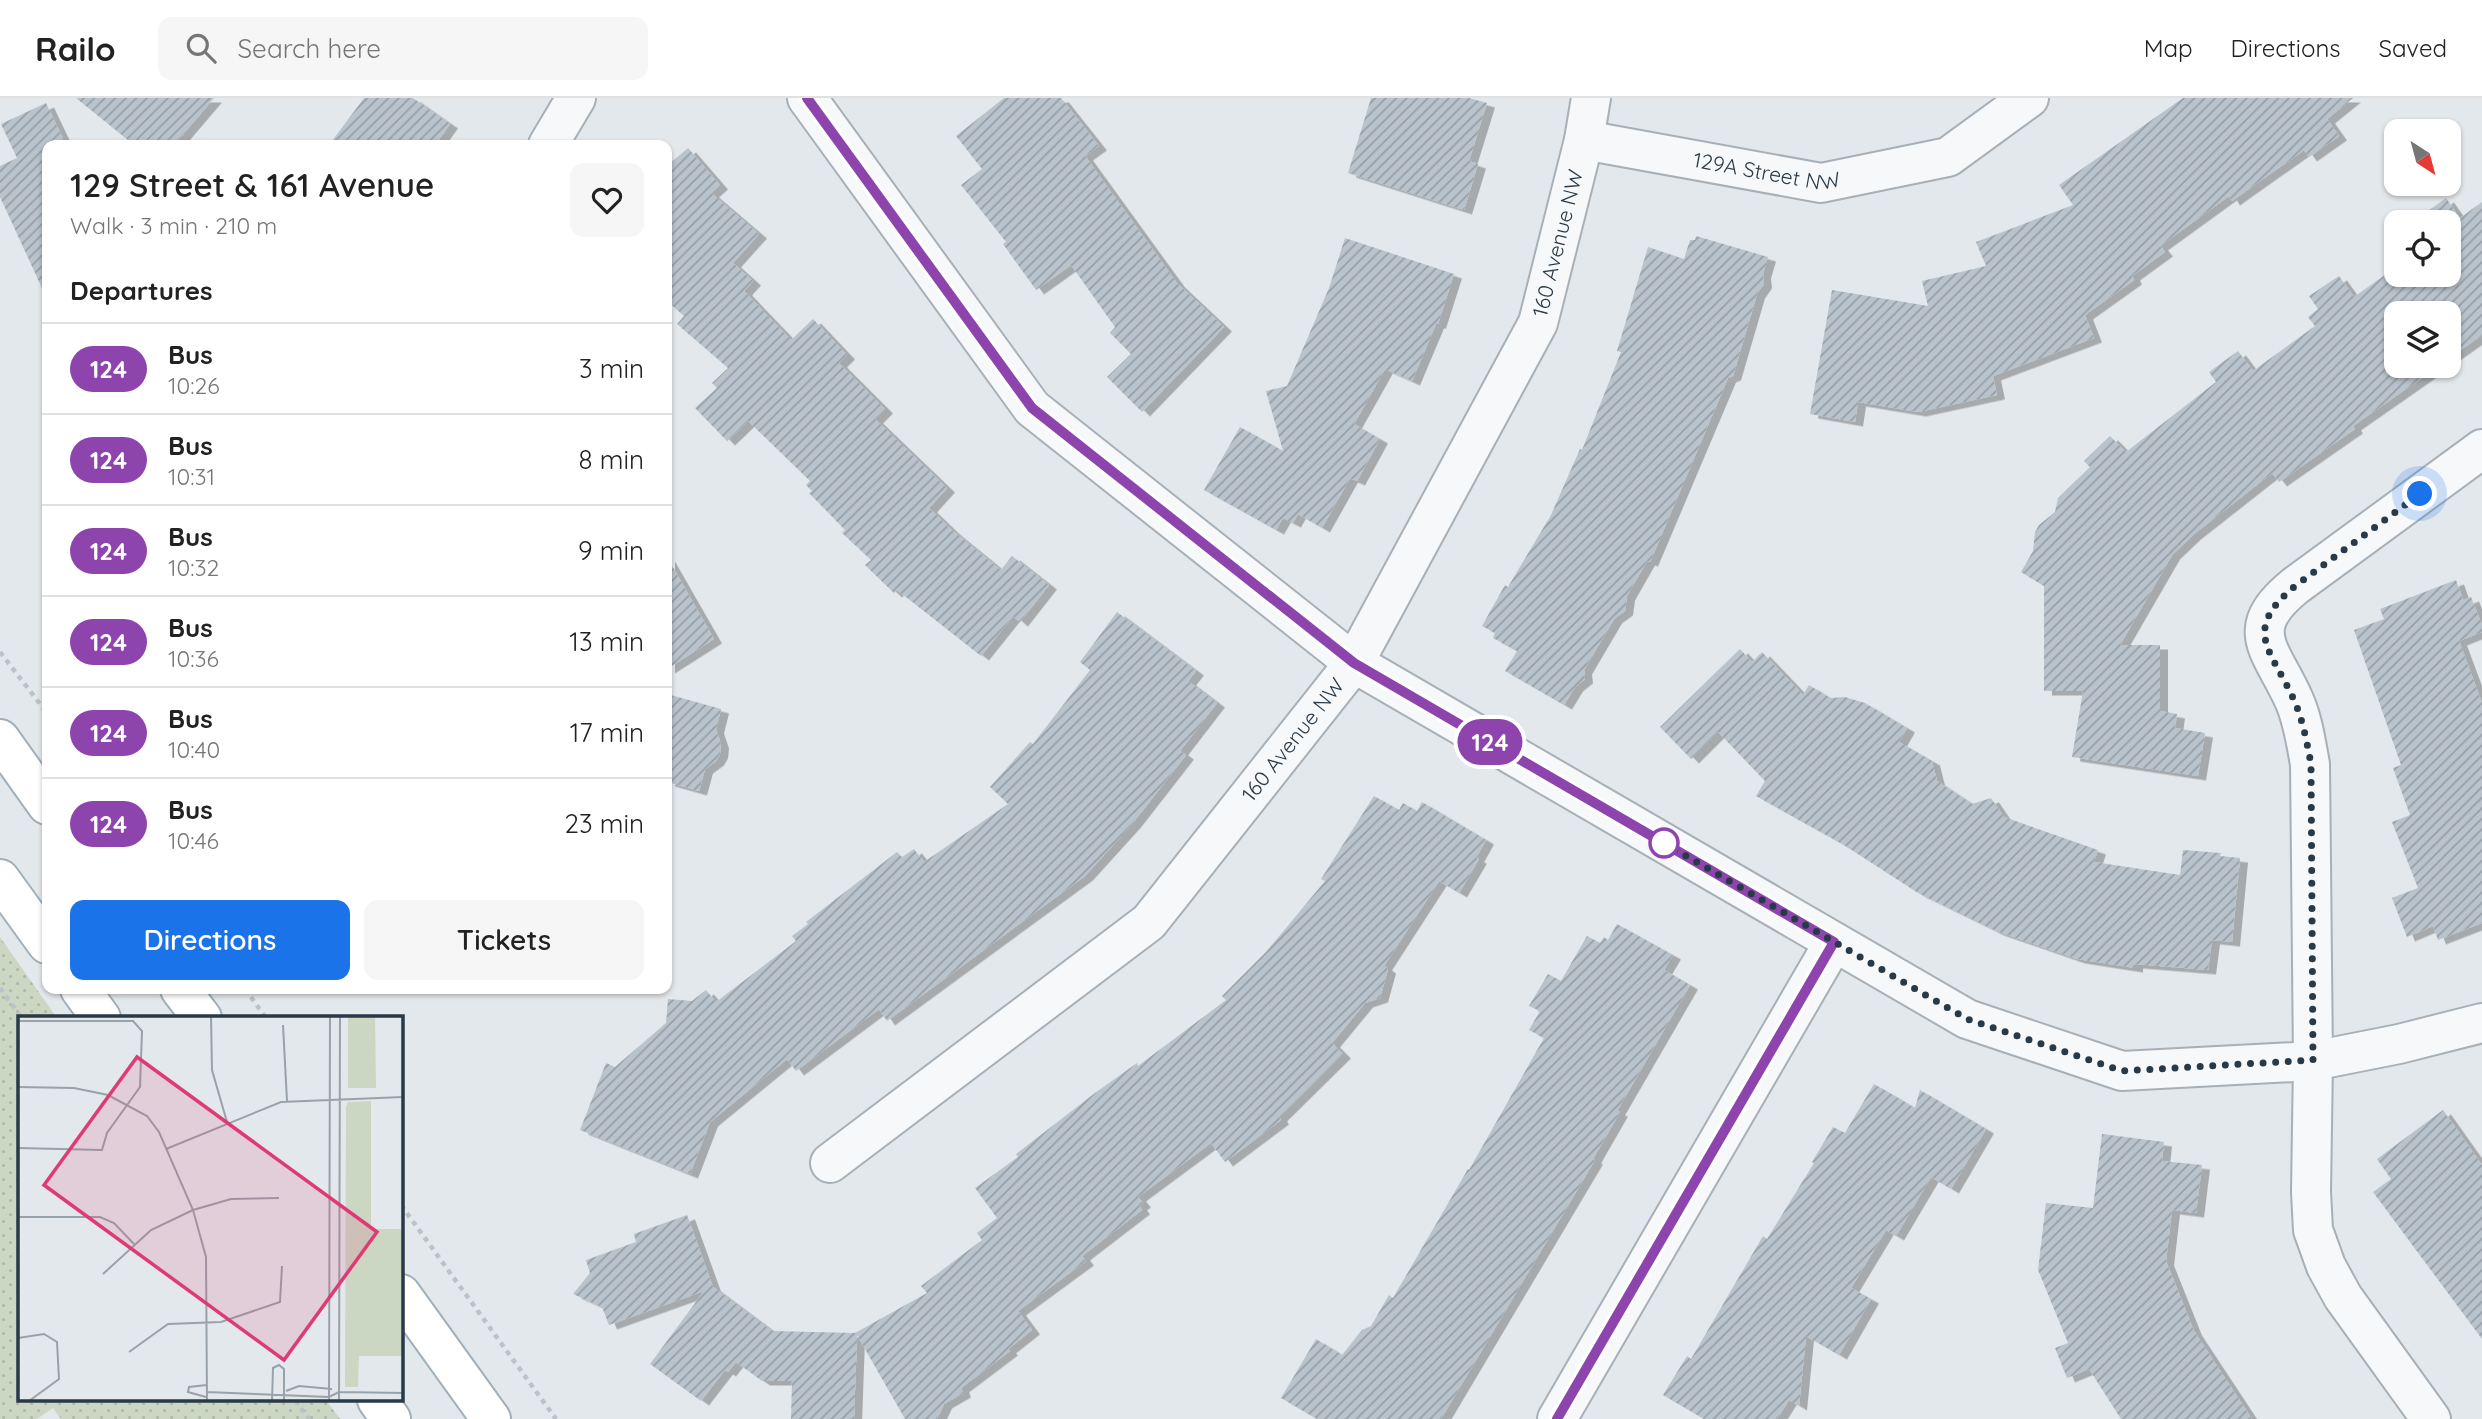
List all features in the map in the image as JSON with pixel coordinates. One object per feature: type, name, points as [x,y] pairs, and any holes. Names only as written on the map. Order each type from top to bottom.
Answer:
[{"type":"main road","points":[[0,739],[42,798]]},
{"type":"main road","points":[[0,879],[42,937]]},
{"type":"main road","points":[[83,994],[99,1016]]},
{"type":"main road","points":[[184,994],[200,1016]]},
{"type":"main road","points":[[402,1295],[491,1419]]},
{"type":"main road","points":[[378,1402],[391,1419]]},
{"type":"street","points":[[551,140],[576,98]]},
{"type":"street","points":[[807,98],[1032,408],[1354,663],[1967,1019],[2122,1071],[2313,1060],[2399,1044],[2482,1023]]},
{"type":"street","name":"160 Avenue NW","points":[[830,1163],[1149,922],[1354,663],[1538,323],[1584,141],[1591,98]]},
{"type":"street","name":"129A Street NW","points":[[1584,141],[1821,183],[1948,157],[2029,98]]},
{"type":"street","points":[[2431,1419],[2343,1297],[2326,1266],[2313,1230],[2311,764],[2294,701],[2267,646],[2264,621],[2276,601],[2295,586],[2482,449]]},
{"type":"street","points":[[1557,1419],[1834,942]]},
{"type":"path","points":[[0,652],[42,707]]},
{"type":"path","points":[[0,988],[21,1016]]},
{"type":"path","points":[[249,994],[265,1016]]},
{"type":"path","points":[[402,1206],[556,1419]]},
{"type":"path","points":[[296,1402],[309,1419]]},
{"type":"green space","points":[[0,937],[56,1016],[18,1016],[18,1402],[327,1402],[340,1419],[61,1419],[53,1408],[37,1419],[0,1419]]},
{"type":"building","points":[[76,98],[214,98],[178,140],[128,140]]},
{"type":"building","points":[[364,98],[413,98],[450,124],[439,140],[333,140]]},
{"type":"building","points":[[1004,98],[1061,98],[1099,146],[1085,156],[1177,283],[1224,327],[1142,412],[1107,377],[1131,354],[1110,333],[1115,327],[1071,265],[1036,290],[1003,244],[1006,242],[961,185],[982,169],[956,136]]},
{"type":"building","points":[[1371,98],[1469,98],[1487,103],[1469,161],[1478,164],[1464,210],[1348,173]]},
{"type":"building","points":[[2183,98],[2353,98],[2327,119],[2339,136],[2309,157],[2304,150],[2232,201],[2229,196],[2160,246],[2165,252],[2132,276],[2134,280],[2085,315],[2094,338],[1993,376],[1997,395],[1918,412],[1858,402],[1855,422],[1810,414],[1832,290],[1928,306],[1922,281],[1986,266],[1976,242],[2073,205],[2059,185]]},
{"type":"building","points":[[46,103],[64,140],[42,140],[42,288],[0,197],[0,166],[17,158],[1,124]]},
{"type":"building","points":[[688,148],[720,185],[711,193],[759,234],[733,263],[753,281],[744,291],[791,340],[813,319],[847,355],[839,363],[885,409],[875,419],[947,488],[929,508],[1001,570],[1012,556],[1049,585],[1020,622],[1013,616],[981,656],[897,590],[894,593],[865,565],[871,560],[842,533],[845,530],[809,493],[812,491],[806,485],[810,481],[748,421],[727,441],[695,408],[717,388],[712,383],[728,368],[677,324],[684,316],[672,305],[672,162]]},
{"type":"building","points":[[2446,198],[2454,210],[2429,210]]},
{"type":"building","points":[[2482,202],[2482,335],[2461,350],[2461,301],[2384,301],[2384,378],[2422,378],[2279,482],[2272,473],[2193,535],[2172,555],[2120,645],[2160,645],[2160,711],[2177,714],[2175,728],[2205,733],[2198,776],[2072,757],[2083,691],[2044,691],[2044,586],[2021,572],[2033,551],[2035,532],[2039,525],[2055,512],[2058,498],[2090,467],[2084,461],[2110,436],[2126,452],[2216,382],[2209,372],[2238,351],[2253,371],[2315,326],[2308,317],[2318,309],[2309,296],[2339,276],[2354,297],[2384,276],[2384,287],[2461,287],[2461,217]]},
{"type":"building","points":[[1696,236],[1768,257],[1763,274],[1764,284],[1757,294],[1733,376],[1728,378],[1650,562],[1647,561],[1627,596],[1625,611],[1614,619],[1584,670],[1585,679],[1575,687],[1564,705],[1505,671],[1517,651],[1493,638],[1495,633],[1482,626],[1505,585],[1508,587],[1551,515],[1580,449],[1582,450],[1621,352],[1617,351],[1648,247],[1684,259],[1690,240],[1695,240]]},
{"type":"building","points":[[1345,238],[1454,274],[1438,324],[1412,381],[1385,369],[1354,424],[1380,439],[1357,481],[1350,478],[1322,528],[1298,514],[1293,523],[1283,518],[1276,530],[1204,490],[1240,427],[1283,451],[1266,391],[1287,386],[1329,288]]},
{"type":"building","points":[[672,566],[714,639],[672,666]]},
{"type":"building","points":[[2456,580],[2463,600],[2471,597],[2482,625],[2482,632],[2459,641],[2482,703],[2482,923],[2438,940],[2433,926],[2407,937],[2392,898],[2418,888],[2392,822],[2410,815],[2393,768],[2401,765],[2354,630],[2384,619],[2380,609]]},
{"type":"building","points":[[1117,612],[1196,671],[1188,681],[1217,703],[1180,751],[1186,755],[1133,823],[1085,876],[887,1021],[879,1009],[796,1071],[787,1059],[710,1122],[690,1174],[580,1130],[606,1063],[615,1067],[666,1023],[668,999],[692,1001],[706,990],[716,1002],[796,941],[792,936],[808,924],[806,922],[897,852],[902,857],[914,849],[924,862],[1008,804],[990,787],[1030,742],[1033,744],[1090,670],[1080,662]]},
{"type":"building","points":[[1740,649],[1752,662],[1762,652],[1803,695],[1809,685],[1830,698],[1845,697],[1865,703],[1907,728],[1899,742],[1932,761],[1937,781],[1972,804],[1991,798],[2004,817],[2098,850],[2094,862],[2180,875],[2183,850],[2221,853],[2220,856],[2240,858],[2232,942],[2212,940],[2208,970],[2135,964],[2135,968],[2077,959],[1996,931],[1918,893],[1844,845],[1756,796],[1765,781],[1718,732],[1691,759],[1660,727]]},
{"type":"building","points":[[672,695],[721,709],[716,729],[721,744],[720,754],[716,761],[705,769],[699,791],[672,783]]},
{"type":"building","points":[[1374,796],[1399,810],[1403,803],[1417,811],[1422,802],[1486,840],[1476,858],[1479,859],[1459,893],[1439,881],[1384,966],[1388,969],[1380,998],[1365,1003],[1332,1043],[1343,1054],[1279,1117],[1281,1120],[1225,1162],[1211,1143],[1138,1197],[1143,1203],[1139,1206],[1142,1210],[1082,1256],[1086,1261],[1018,1311],[1032,1330],[1008,1349],[1010,1351],[961,1388],[963,1393],[944,1404],[937,1419],[905,1419],[857,1335],[854,1419],[791,1419],[792,1381],[762,1381],[736,1362],[728,1372],[725,1370],[701,1401],[650,1364],[704,1291],[609,1325],[602,1307],[573,1294],[590,1273],[586,1260],[636,1242],[634,1234],[687,1215],[713,1287],[772,1331],[855,1333],[927,1293],[921,1286],[982,1240],[977,1233],[997,1218],[975,1188],[1018,1157],[1016,1154],[1095,1093],[1137,1063],[1138,1066],[1226,1000],[1222,996],[1266,952],[1325,881],[1321,879]]},
{"type":"building","points":[[1617,924],[1673,955],[1664,970],[1690,985],[1617,1111],[1620,1112],[1593,1159],[1595,1160],[1441,1419],[1317,1419],[1281,1398],[1316,1339],[1342,1355],[1362,1330],[1371,1326],[1389,1295],[1393,1298],[1544,1038],[1529,1030],[1540,1011],[1529,1006],[1548,974],[1561,981],[1587,936],[1600,943],[1604,937],[1608,940]]},
{"type":"building","points":[[1874,1084],[1915,1108],[1920,1090],[1986,1129],[1951,1189],[1931,1177],[1896,1236],[1886,1230],[1851,1288],[1871,1299],[1839,1355],[1806,1336],[1799,1406],[1789,1400],[1777,1419],[1704,1419],[1663,1395],[1687,1356],[1691,1359],[1763,1236],[1767,1239],[1833,1127],[1845,1133]]},
{"type":"building","points":[[2443,1110],[2482,1165],[2482,1339],[2373,1192],[2391,1179],[2377,1159]]},
{"type":"building","points":[[2102,1134],[2164,1142],[2162,1161],[2202,1165],[2196,1213],[2172,1210],[2166,1261],[2194,1331],[2252,1419],[2121,1419],[2089,1369],[2067,1378],[2055,1348],[2068,1343],[2038,1270],[2046,1203],[2093,1208]]},
{"type":"bus line","name":"124","points":[[807,98],[1032,408],[1354,663],[1834,942],[1557,1419]]},
{"type":"route","points":[[1664,843],[1967,1019],[1993,1028],[2122,1071],[2313,1060],[2311,764],[2294,701],[2267,646],[2264,621],[2276,601],[2420,494]]}]
